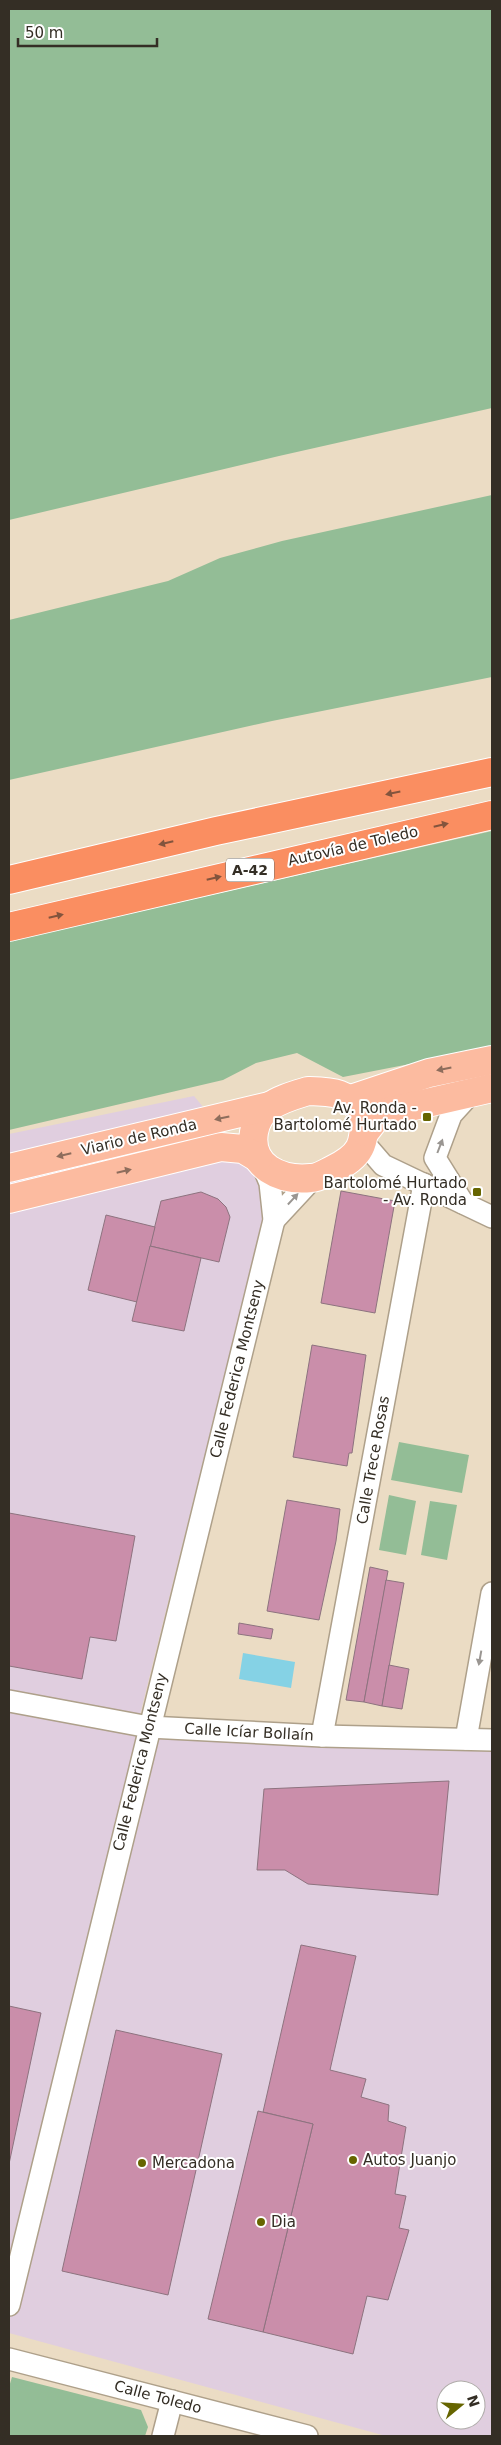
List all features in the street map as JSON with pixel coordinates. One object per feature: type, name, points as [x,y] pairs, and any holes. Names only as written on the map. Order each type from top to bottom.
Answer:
[{"type":"highway","points":[[9,880],[216,831],[492,772]]},
{"type":"highway","name":"Autovía de Toledo","points":[[9,927],[492,815]]},
{"type":"main road","points":[[351,1099],[429,1072],[492,1060]]},
{"type":"main road","points":[[364,1137],[364,1113],[351,1099],[331,1092],[308,1091],[269,1106],[257,1119],[252,1142],[260,1162],[283,1176],[313,1178],[342,1165],[354,1156],[379,1114],[482,1090]]},
{"type":"main road","name":"Viario de Ronda","points":[[9,1168],[269,1106]]},
{"type":"main road","name":"Viario de Ronda","points":[[9,1198],[222,1147],[244,1149],[260,1162]]},
{"type":"street","points":[[463,1203],[434,1158],[451,1115],[482,1090]]},
{"type":"street","points":[[364,1137],[383,1165]]},
{"type":"street","name":"Calle Federica Montseny","points":[[9,2305],[148,1727],[274,1220],[270,1183],[260,1162]]},
{"type":"street","points":[[342,1165],[383,1165],[492,1216]]},
{"type":"street","name":"Calle Federica Montseny","points":[[274,1220],[313,1178]]},
{"type":"street","name":"Calle Trece Rosas","points":[[322,1736],[424,1184]]},
{"type":"street","points":[[466,1739],[492,1593]]},
{"type":"street","name":"Calle Icíar Bollaín","points":[[9,1701],[148,1727],[322,1736],[492,1740]]},
{"type":"street","name":"Calle Toledo","points":[[9,2360],[307,2436]]},
{"type":"street","points":[[163,2436],[172,2401]]},
{"type":"shaded area","points":[[194,1096],[271,1189],[136,1731],[492,1750],[492,2436],[386,2436],[9,2333],[9,1134]]},
{"type":"green space","points":[[9,9],[492,9],[492,408],[9,520]]},
{"type":"green space","points":[[492,495],[492,677],[272,721],[9,780],[9,620],[168,581],[220,558],[282,541]]},
{"type":"green space","points":[[492,831],[492,1048],[343,1077],[297,1053],[256,1063],[223,1080],[9,1130],[9,941]]},
{"type":"green space","points":[[399,1442],[469,1455],[462,1493],[391,1480]]},
{"type":"green space","points":[[389,1495],[416,1501],[406,1555],[379,1550]]},
{"type":"green space","points":[[430,1501],[457,1505],[447,1560],[421,1555]]},
{"type":"green space","points":[[12,2377],[141,2410],[148,2427],[145,2436],[9,2436],[9,2387]]},
{"type":"water","points":[[243,1653],[295,1662],[291,1688],[239,1679]]},
{"type":"building","points":[[341,1191],[395,1201],[375,1313],[321,1303]]},
{"type":"building","points":[[201,1192],[218,1199],[226,1207],[230,1217],[219,1262],[150,1246],[161,1201]]},
{"type":"building","points":[[106,1215],[155,1227],[137,1302],[88,1290]]},
{"type":"building","points":[[150,1246],[201,1258],[184,1331],[132,1321]]},
{"type":"building","points":[[312,1345],[366,1355],[352,1453],[349,1453],[347,1466],[293,1457]]},
{"type":"building","points":[[287,1500],[340,1509],[336,1541],[319,1620],[267,1611]]},
{"type":"building","points":[[9,1513],[135,1536],[116,1641],[90,1637],[82,1679],[9,1666]]},
{"type":"building","points":[[370,1567],[388,1571],[364,1702],[346,1700]]},
{"type":"building","points":[[386,1580],[404,1583],[382,1706],[364,1702]]},
{"type":"building","points":[[239,1623],[273,1629],[271,1639],[238,1634]]},
{"type":"building","points":[[389,1665],[409,1669],[402,1709],[382,1706]]},
{"type":"building","points":[[449,1781],[438,1895],[308,1884],[285,1870],[257,1870],[264,1789]]},
{"type":"building","name":"Autos Juanjo","points":[[301,1945],[356,1956],[330,2070],[366,2079],[361,2097],[389,2105],[388,2121],[406,2127],[395,2194],[406,2196],[399,2228],[409,2230],[388,2300],[367,2296],[353,2354],[263,2332],[313,2124],[263,2112]]},
{"type":"building","points":[[9,2006],[41,2013],[9,2164]]},
{"type":"building","name":"Mercadona","points":[[116,2030],[222,2054],[168,2295],[62,2271]]},
{"type":"building","name":"Dia","points":[[258,2111],[313,2124],[263,2332],[208,2319]]},
{"type":"place","name":"Av. Ronda - Bartolomé Hurtado","points":[[427,1117]]},
{"type":"place","name":"Bartolomé Hurtado - Av. Ronda","points":[[477,1192]]},
{"type":"place","name":"Autos Juanjo","points":[[353,2160]]},
{"type":"place","name":"Mercadona","points":[[142,2163]]},
{"type":"place","name":"Dia","points":[[261,2222]]}]
